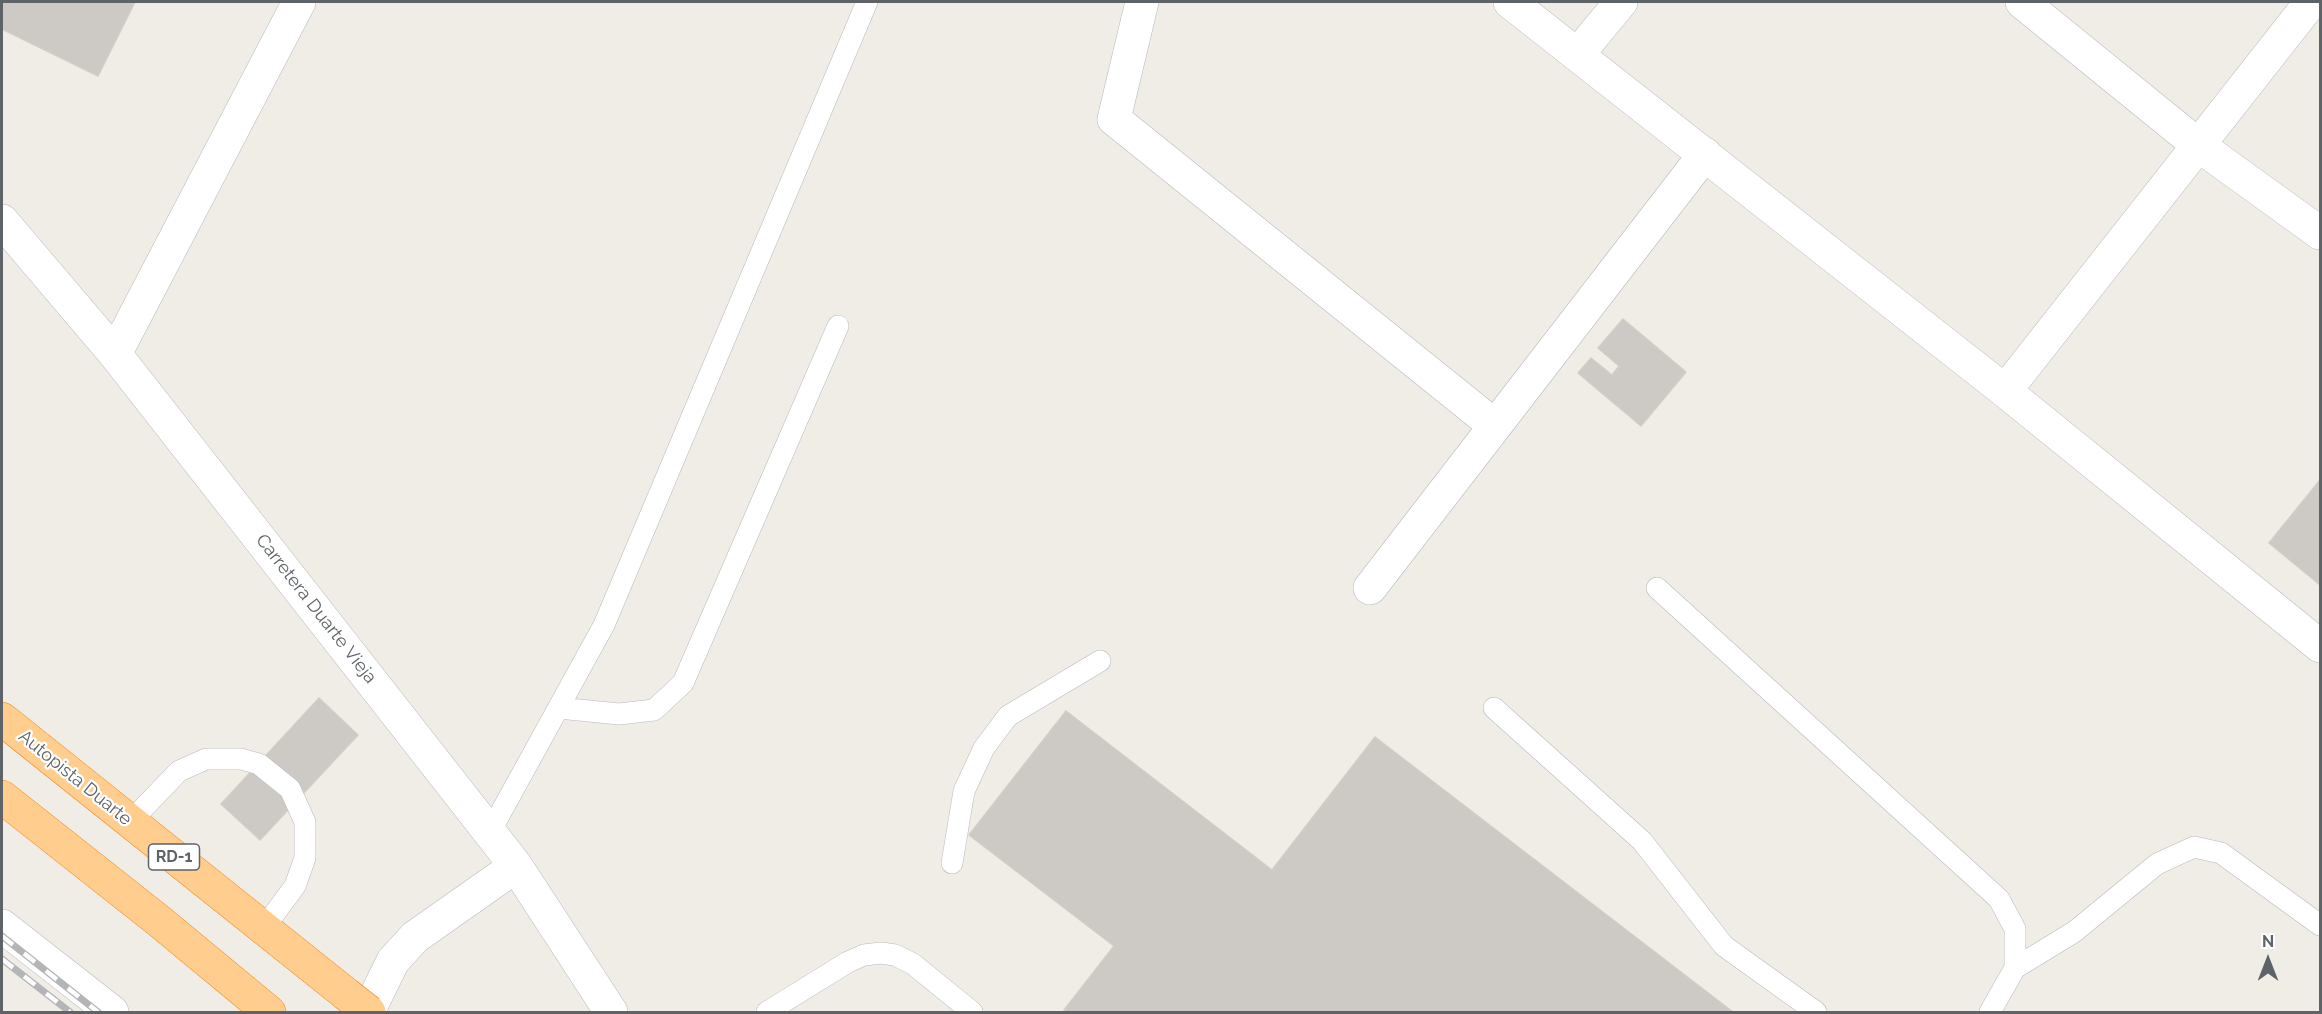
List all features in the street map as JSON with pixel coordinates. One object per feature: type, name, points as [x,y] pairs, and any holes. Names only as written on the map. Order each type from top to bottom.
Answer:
[{"type":"highway","name":"Autopista Duarte","points":[[2,719],[361,1006]]},
{"type":"highway","points":[[2,797],[159,921],[269,1012]]},
{"type":"street","points":[[115,354],[299,2]]},
{"type":"street","points":[[1142,2],[1114,119],[1495,426]]},
{"type":"street","points":[[1510,2],[2005,391],[2320,646]]},
{"type":"street","points":[[1577,55],[1621,2]]},
{"type":"street","points":[[2022,2],[2198,145],[2320,233]]},
{"type":"street","points":[[2005,391],[2311,2]]},
{"type":"street","points":[[1370,588],[1705,154]]},
{"type":"street","name":"Carretera Duarte Vieja","points":[[2,220],[115,354],[490,832],[516,866],[611,1012]]},
{"type":"street","points":[[361,1006],[393,962],[415,937],[516,866]]},
{"type":"street","points":[[2,926],[112,1012]]},
{"type":"lane","points":[[490,832],[604,626],[867,2]]},
{"type":"lane","points":[[559,708],[619,714],[654,710],[683,683],[838,326]]},
{"type":"lane","points":[[1657,588],[1999,899],[2015,929],[2015,968]]},
{"type":"lane","points":[[951,863],[964,791],[984,748],[1008,716],[1100,661]]},
{"type":"lane","points":[[1494,708],[1642,841],[1724,946],[1815,1012]]},
{"type":"lane","points":[[130,822],[179,771],[207,759],[241,759],[259,764],[267,770],[290,789],[305,822],[305,858],[295,886],[263,929]]},
{"type":"lane","points":[[1990,1012],[2015,968],[2074,932],[2157,864],[2194,847],[2221,853],[2320,925]]},
{"type":"lane","points":[[767,1012],[848,962],[864,955],[881,953],[895,955],[913,964],[972,1012]]},
{"type":"building","points":[[2,2],[135,2],[98,76],[2,29]]},
{"type":"building","points":[[1623,319],[1686,372],[1641,426],[1578,373],[1591,358],[1612,375],[1619,366],[1598,348]]},
{"type":"building","points":[[2320,480],[2320,585],[2269,543]]},
{"type":"building","points":[[319,698],[358,735],[260,840],[221,804]]},
{"type":"building","points":[[1066,711],[1272,870],[1375,737],[1733,1012],[1066,1012],[1064,1010],[1114,946],[969,835]]},
{"type":"railway","points":[[2,936],[98,1012]]},
{"type":"railway","points":[[2,959],[70,1012]]}]
